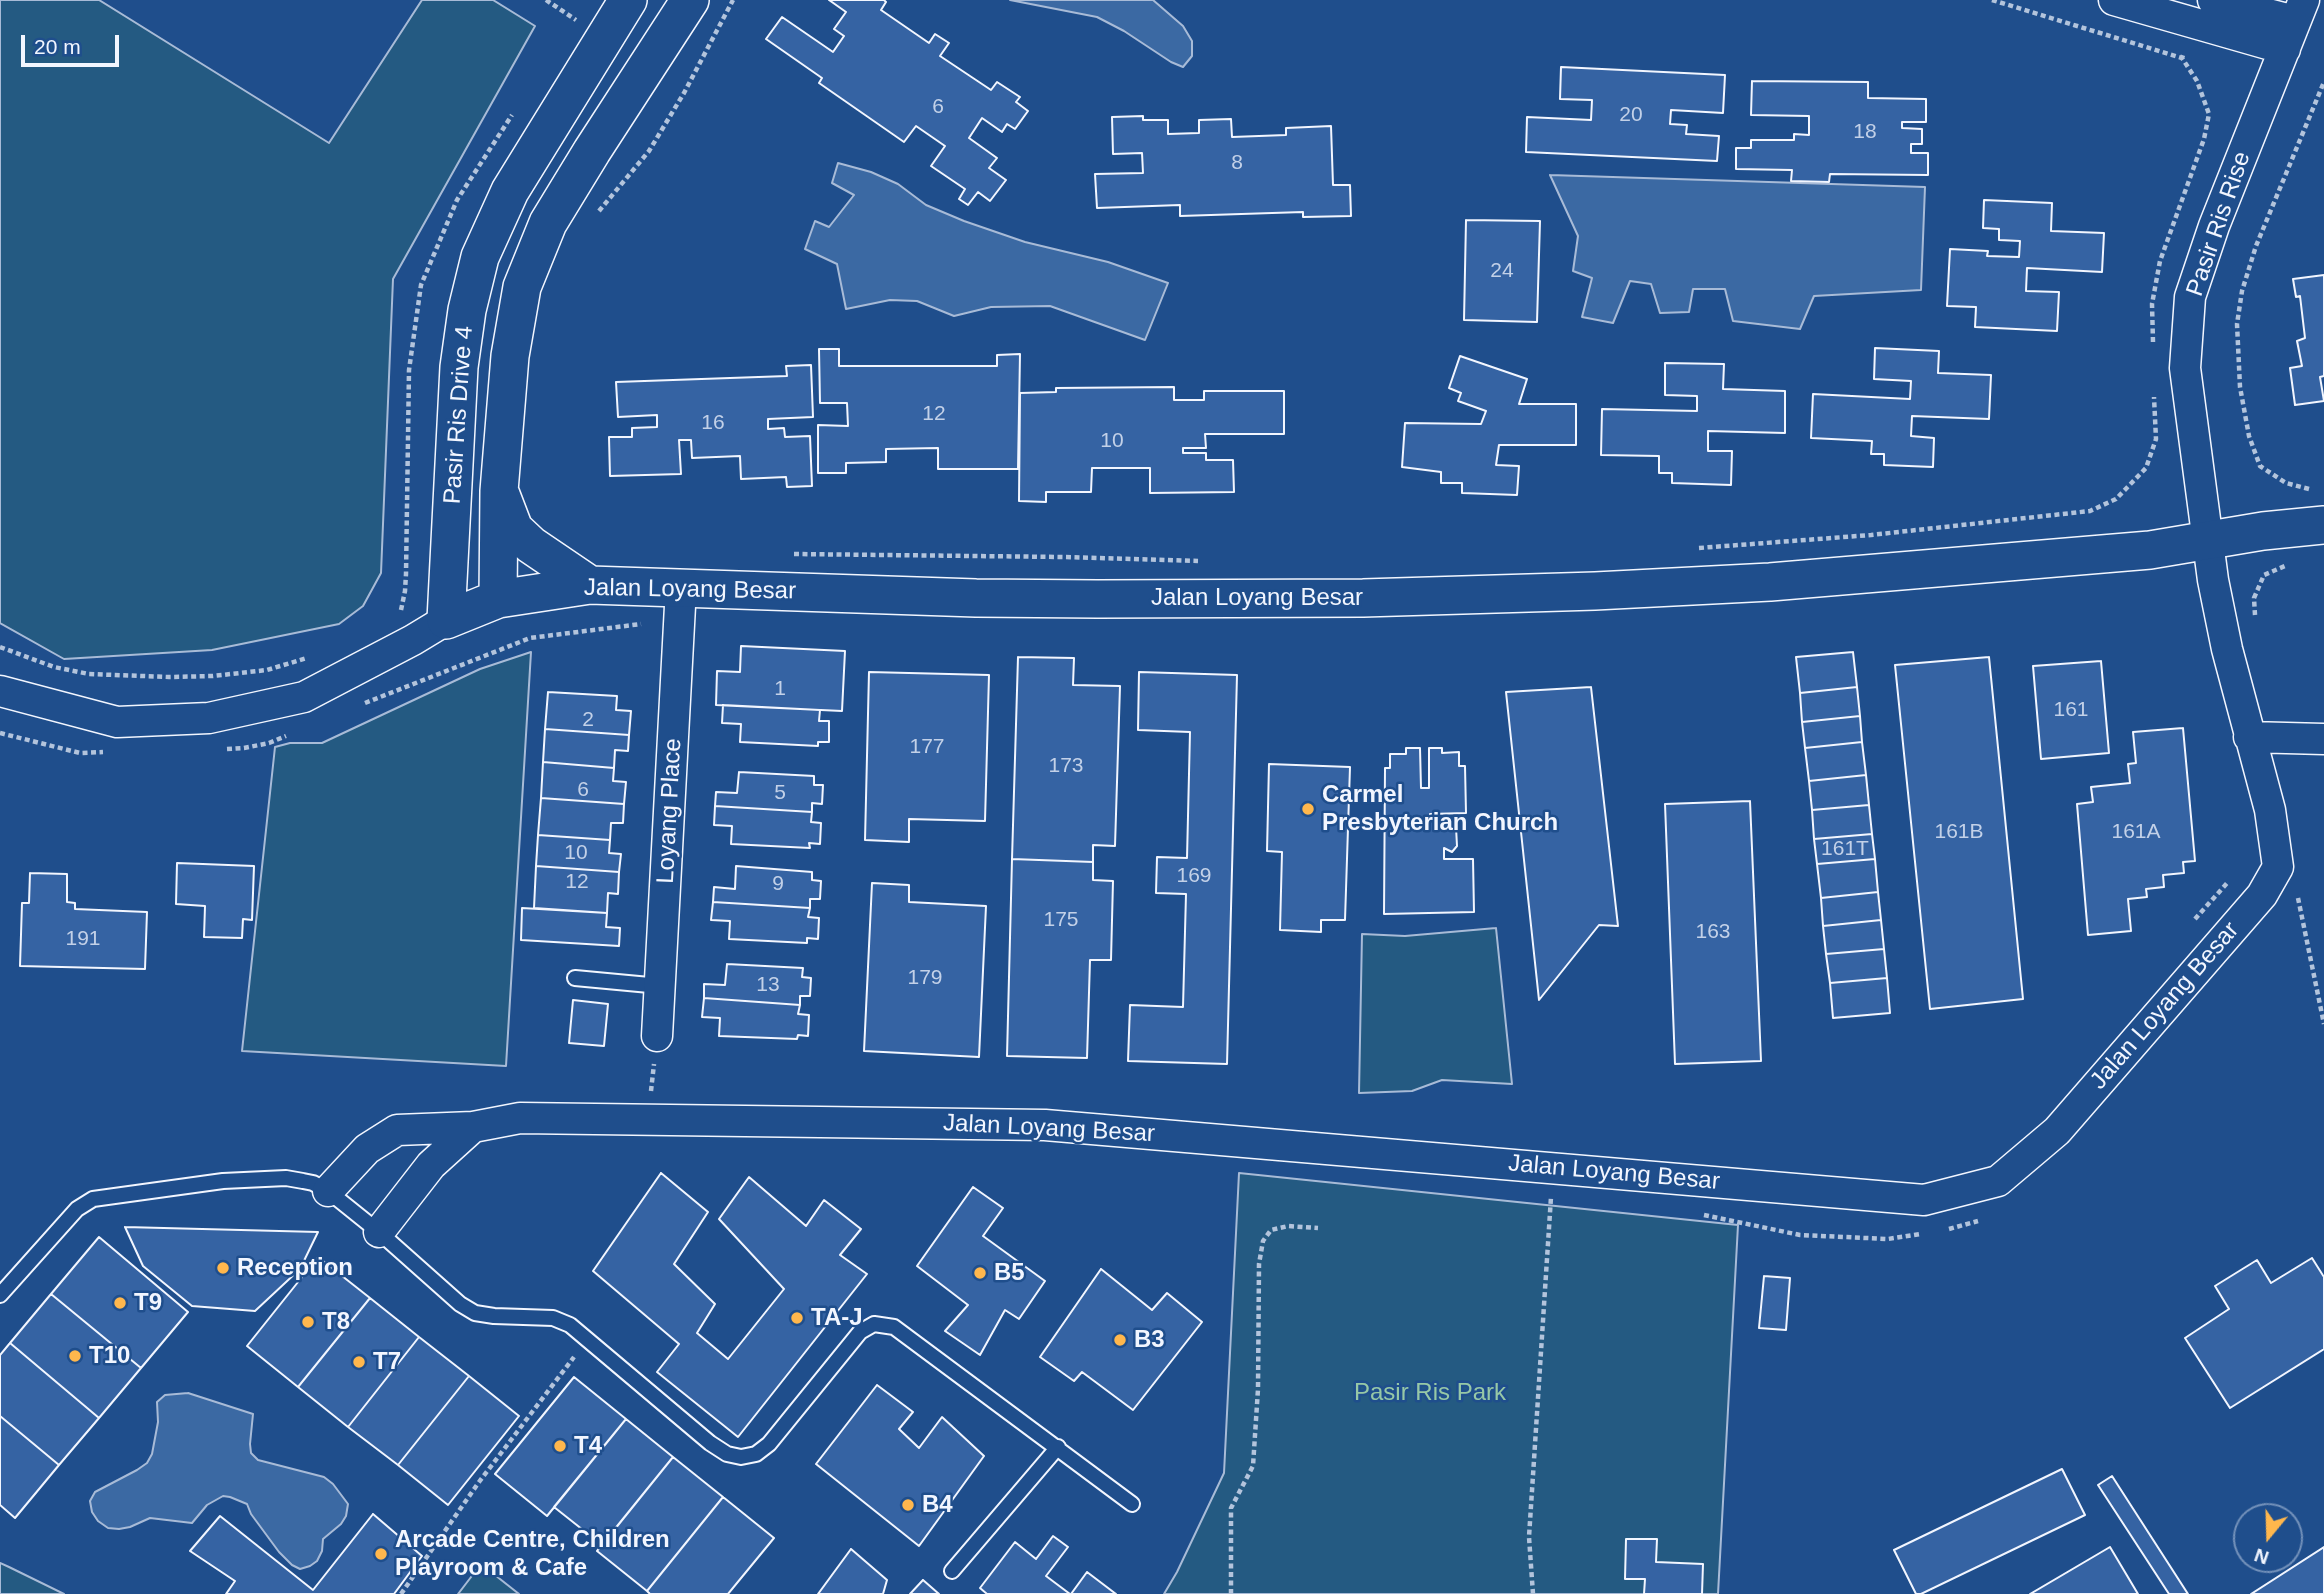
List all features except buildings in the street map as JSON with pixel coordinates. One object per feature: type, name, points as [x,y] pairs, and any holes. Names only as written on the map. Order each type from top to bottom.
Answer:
[{"type":"street","name":"Pasir Ris Drive 4","points":[[446,620],[459,367],[467,310],[480,257],[510,191],[628,0]]},
{"type":"street","name":"Pasir Ris Drive 4","points":[[498,599],[499,491],[510,356],[522,287],[548,223],[691,0]]},
{"type":"street","points":[[2114,0],[2295,23]]},
{"type":"street","name":"Pasir Ris Rise","points":[[2206,540],[2185,368],[2190,297],[2214,226],[2295,23]]},
{"type":"street","points":[[499,491],[514,529],[538,551],[590,585]]},
{"type":"street","name":"Jalan Loyang Besar","points":[[0,691],[117,722],[209,718],[304,697],[446,620],[498,599],[590,585],[681,604],[976,598],[1422,597],[1595,591],[1770,582],[2150,550],[2263,531],[2319,508]]},
{"type":"street","name":"Jalan Loyang Besar","points":[[328,1191],[367,1149],[397,1130],[473,1127],[520,1118],[1045,1125],[1924,1200],[1998,1181],[2057,1131],[2262,895],[2278,867],[2270,810],[2227,649],[2206,540]]},
{"type":"street","name":"Loyang Place","points":[[657,1036],[681,604]]},
{"type":"street","points":[[2249,737],[2324,739]]},
{"type":"street","points":[[379,1232],[431,1165],[473,1127]]},
{"type":"lane","points":[[576,978],[660,986]]},
{"type":"lane","points":[[0,1296],[77,1209],[93,1199],[223,1181],[286,1178],[313,1183],[328,1191],[460,1304],[475,1313],[553,1318],[570,1325],[710,1443],[727,1454],[741,1457],[756,1454],[769,1444],[860,1332],[874,1325],[894,1327],[1132,1504]]},
{"type":"lane","points":[[952,1571],[1058,1447]]},
{"type":"path","points":[[592,221],[649,151],[684,93],[733,0]]},
{"type":"path","points":[[1992,0],[2182,58],[2197,81],[2209,114],[2204,139],[2160,261],[2152,304],[2153,350]]},
{"type":"path","points":[[2182,58],[2204,11]]},
{"type":"path","points":[[2319,508],[2260,466],[2249,436],[2240,387],[2237,324],[2242,291],[2256,246],[2324,82]]},
{"type":"path","points":[[1695,548],[1871,535],[2090,511],[2116,499],[2146,468],[2155,439],[2154,388]]},
{"type":"path","points":[[790,554],[1204,561]]},
{"type":"path","points":[[422,681],[530,638],[681,604]]},
{"type":"path","points":[[391,618],[401,611]]},
{"type":"path","points":[[0,648],[54,667],[89,674],[169,677],[214,676],[267,670],[319,654]]},
{"type":"path","points":[[2298,896],[2324,1024]]},
{"type":"path","points":[[648,1120],[657,1036]]},
{"type":"path","points":[[1533,1594],[1529,1537],[1553,1168]]},
{"type":"path","points":[[1231,1594],[1231,1508],[1253,1466],[1258,1389],[1259,1264],[1263,1241],[1272,1230],[1288,1226],[1318,1228]]},
{"type":"path","points":[[401,1594],[479,1482],[587,1340]]},
{"type":"green space","points":[[0,0],[99,0],[329,143],[422,0],[493,0],[535,26],[393,279],[381,573],[363,606],[339,624],[212,650],[64,659],[0,623]]},
{"type":"green space","points":[[531,652],[506,1066],[242,1051],[275,747],[290,743],[322,743],[480,669]]},
{"type":"green space","points":[[1496,928],[1512,1084],[1442,1080],[1412,1091],[1359,1093],[1362,934],[1405,936]]},
{"type":"green space","name":"Pasir Ris Park","points":[[1239,1173],[1738,1225],[1718,1594],[1164,1594],[1224,1473]]},
{"type":"green space","points":[[0,1563],[9,1567],[64,1594],[0,1594]]},
{"type":"green space","points":[[481,1564],[519,1594],[458,1594]]},
{"type":"shaded area","points":[[1010,0],[1153,0],[1183,26],[1192,41],[1192,56],[1183,67],[1097,17]]},
{"type":"shaded area","points":[[838,163],[871,172],[898,184],[926,205],[964,221],[1025,242],[1108,262],[1168,283],[1145,340],[1050,306],[991,307],[954,316],[917,301],[890,300],[846,309],[837,264],[805,249],[815,221],[829,227],[854,195],[832,183]]},
{"type":"shaded area","points":[[1550,175],[1925,187],[1921,290],[1814,296],[1800,329],[1733,321],[1725,289],[1693,289],[1689,312],[1660,313],[1651,284],[1630,281],[1613,323],[1582,317],[1592,278],[1573,271],[1578,236]]},
{"type":"shaded area","points":[[188,1393],[253,1414],[250,1444],[251,1453],[258,1460],[324,1477],[333,1484],[348,1504],[346,1516],[341,1524],[323,1539],[322,1551],[317,1561],[300,1569],[292,1565],[279,1552],[251,1514],[247,1504],[230,1497],[223,1496],[207,1505],[192,1523],[150,1518],[119,1529],[108,1528],[98,1521],[92,1512],[90,1501],[95,1492],[137,1470],[147,1463],[152,1454],[158,1422],[157,1402],[165,1395]]},
{"type":"place","name":"Carmel Presbyterian Church","points":[[1308,809]]},
{"type":"place","name":"Reception","points":[[223,1268]]},
{"type":"place","name":"B5","points":[[980,1273]]},
{"type":"place","name":"T9","points":[[120,1303]]},
{"type":"place","name":"TA-J","points":[[797,1318]]},
{"type":"place","name":"T8","points":[[308,1322]]},
{"type":"place","name":"B3","points":[[1120,1340]]},
{"type":"place","name":"T10","points":[[75,1356]]},
{"type":"place","name":"T7","points":[[359,1362]]},
{"type":"place","name":"T4","points":[[560,1446]]},
{"type":"place","name":"B4","points":[[908,1505]]},
{"type":"place","name":"Arcade Centre, Children Playroom & Cafe","points":[[381,1554]]}]
